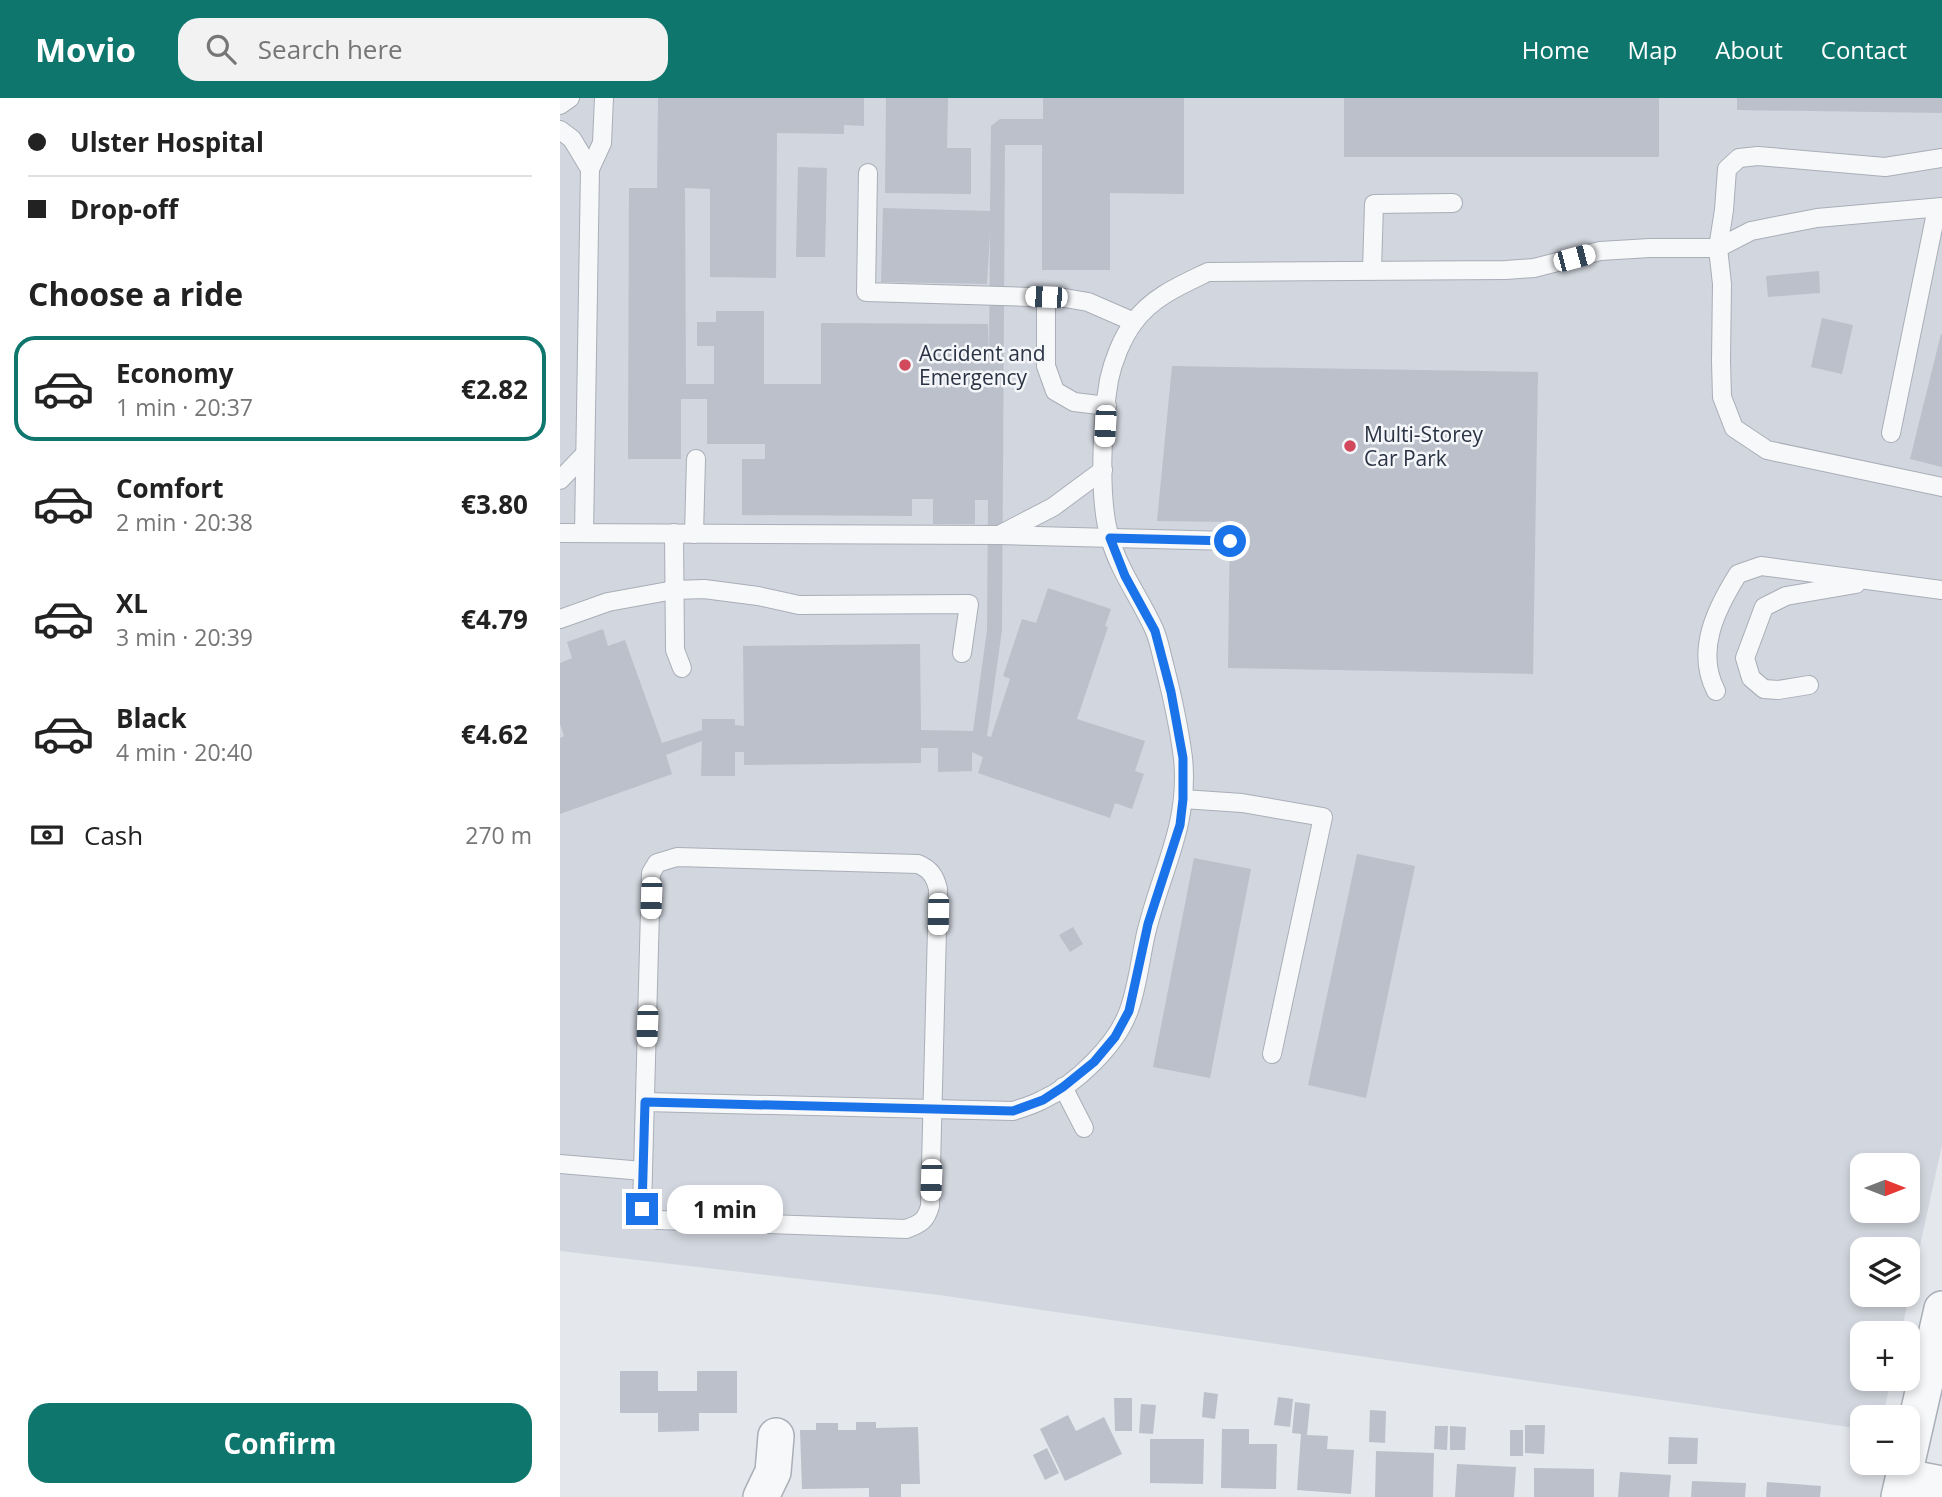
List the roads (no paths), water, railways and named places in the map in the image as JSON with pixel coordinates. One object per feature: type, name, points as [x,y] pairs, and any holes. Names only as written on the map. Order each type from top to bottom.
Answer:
[{"type":"street","points":[[1942,1309],[1902,1487],[1942,1484]]},
{"type":"street","points":[[761,1497],[773,1472],[776,1436]]},
{"type":"lane","points":[[560,104],[570,98]]},
{"type":"lane","points":[[584,533],[590,169],[602,143],[604,98]]},
{"type":"lane","points":[[560,130],[572,139],[590,169]]},
{"type":"lane","points":[[1942,158],[1885,167],[1758,156],[1739,158],[1727,169],[1718,248],[1722,284],[1722,397],[1734,428],[1767,450],[1942,487]]},
{"type":"lane","points":[[867,173],[866,292],[1046,297],[1088,302],[1134,322]]},
{"type":"lane","points":[[1372,270],[1374,204],[1453,203]]},
{"type":"lane","points":[[645,1102],[1013,1111],[1043,1100],[1063,1087],[1094,1062],[1115,1037],[1129,1011],[1148,924],[1180,825],[1183,758],[1171,692],[1155,631],[1125,576],[1110,538],[1103,498],[1107,406],[1119,349],[1134,322],[1156,300],[1175,287],[1208,272],[1534,268],[1600,251],[1718,248],[1751,231],[1817,218],[1939,207],[1891,433]]},
{"type":"lane","points":[[1046,297],[1046,366],[1055,391],[1074,402],[1107,406]]},
{"type":"lane","points":[[560,480],[585,454]]},
{"type":"lane","points":[[694,534],[696,459]]},
{"type":"lane","points":[[998,535],[1053,507],[1103,470]]},
{"type":"lane","points":[[560,533],[998,535],[1230,541]]},
{"type":"lane","points":[[674,533],[675,650],[682,668]]},
{"type":"lane","points":[[1716,691],[1709,678],[1707,649],[1722,600],[1738,574],[1761,566],[1942,590]]},
{"type":"lane","points":[[1809,685],[1778,690],[1764,689],[1751,678],[1745,658],[1764,607],[1786,596],[1877,581]]},
{"type":"lane","points":[[560,619],[608,602],[674,590],[713,590],[799,605],[969,604],[962,653]]},
{"type":"lane","points":[[1183,799],[1242,803],[1323,817],[1272,1054]]},
{"type":"lane","points":[[677,857],[918,864],[928,868],[936,878],[938,889],[930,1206],[927,1217],[919,1225],[906,1229],[658,1220],[649,1217],[642,1209],[645,1102],[651,873],[657,863],[677,857]]},
{"type":"lane","points":[[1063,1087],[1084,1128]]},
{"type":"lane","points":[[560,1164],[643,1171]]},
{"type":"place","name":"Accident and Emergency","points":[[905,365]]},
{"type":"place","name":"Multi-Storey Car Park","points":[[1350,446]]}]
